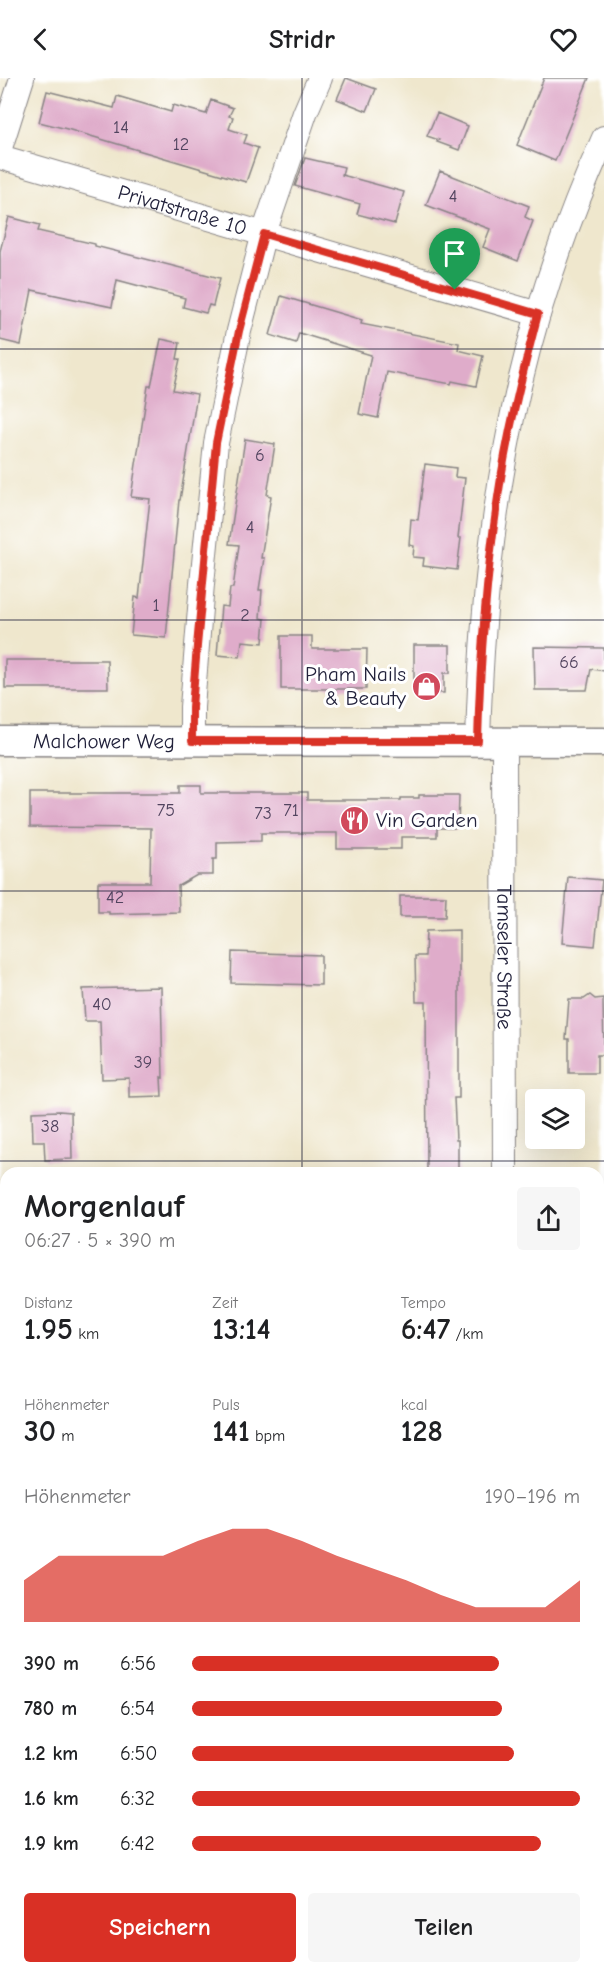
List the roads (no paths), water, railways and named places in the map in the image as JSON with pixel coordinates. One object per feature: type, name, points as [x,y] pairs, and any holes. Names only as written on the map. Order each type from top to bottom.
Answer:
[{"type":"street","points":[[0,148],[22,78]]},
{"type":"street","points":[[192,741],[192,707],[198,629],[216,443],[239,331],[264,234],[301,124],[320,78]]},
{"type":"street","name":"Tamseler Straße","points":[[505,1167],[491,741],[478,705],[486,599],[498,495],[519,387],[538,314],[573,214],[604,138]]},
{"type":"street","name":"Privatstraße 10","points":[[0,157],[538,314]]},
{"type":"street","name":"Malchower Weg","points":[[0,741],[604,742]]},
{"type":"place","name":"Pham Nails & Beauty","points":[[427,686]]},
{"type":"place","name":"Vin Garden","points":[[355,820]]}]
